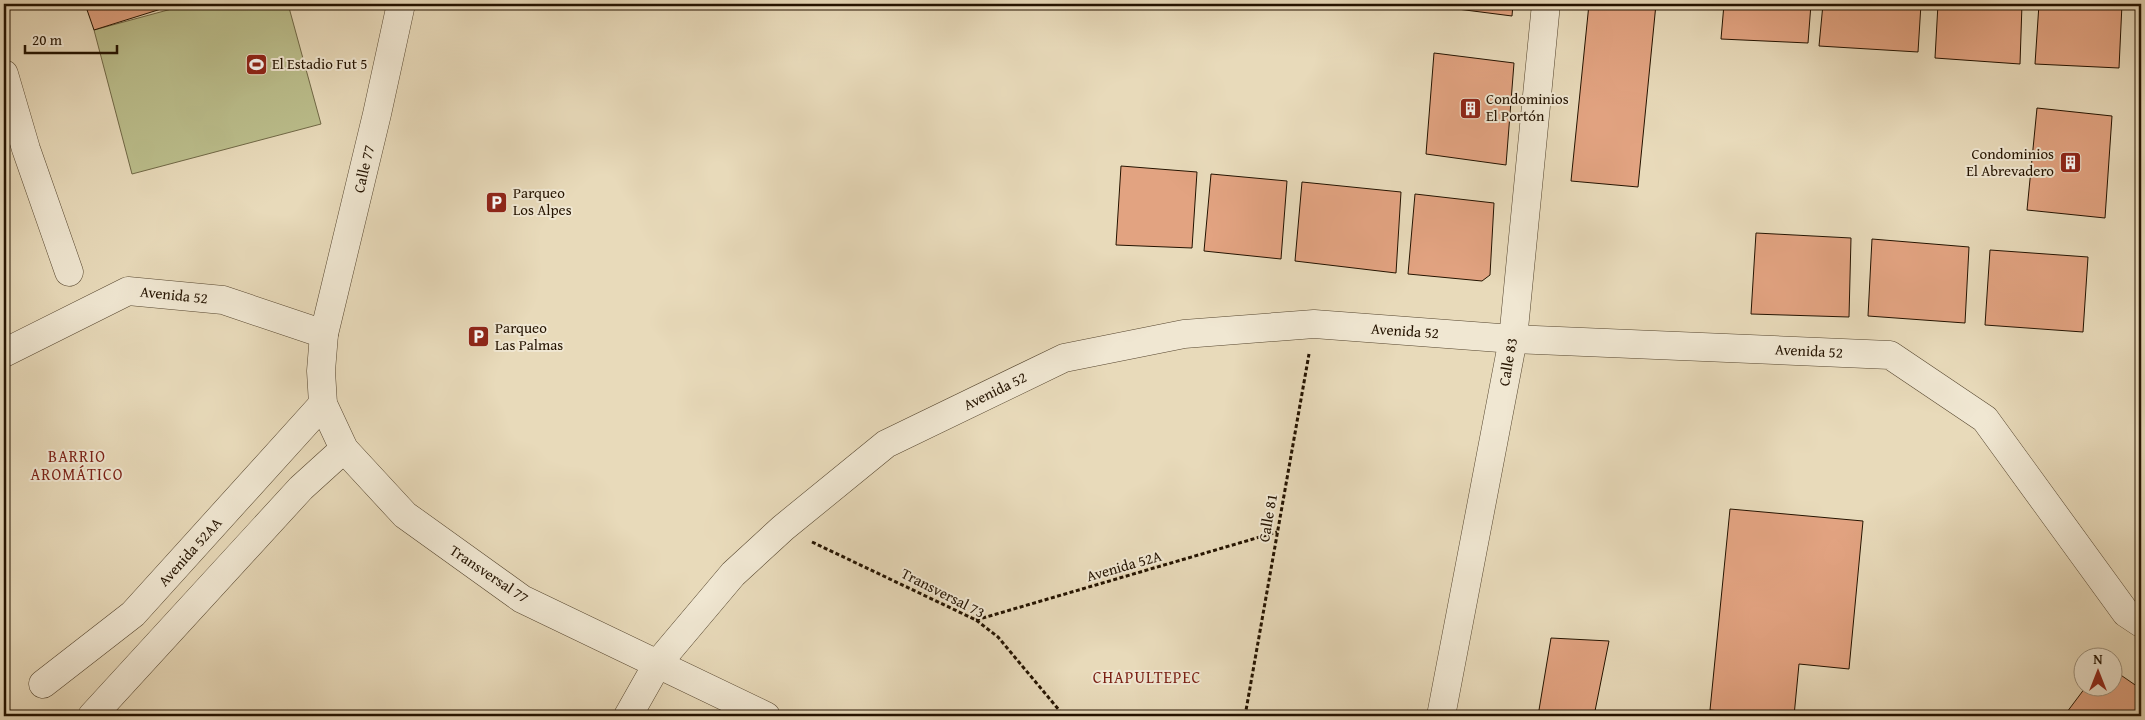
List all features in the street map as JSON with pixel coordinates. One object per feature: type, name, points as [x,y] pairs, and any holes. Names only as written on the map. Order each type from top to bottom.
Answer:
[{"type":"street","name":"Calle 77","points":[[324,334],[377,114],[401,4]]},
{"type":"street","name":"Calle 83","points":[[1441,716],[1513,339],[1546,4]]},
{"type":"street","points":[[4,74],[15,151],[69,272]]},
{"type":"street","name":"Avenida 52","points":[[4,353],[128,290],[223,300],[324,334]]},
{"type":"street","name":"Avenida 52","points":[[628,716],[658,663],[734,574],[783,528],[886,444],[1064,358],[1184,334],[1314,324],[1513,339],[1890,355],[1985,419],[2126,613],[2141,623]]},
{"type":"street","name":"Transversal 77","points":[[324,334],[321,371],[323,404],[344,449],[405,515],[522,598],[766,716]]},
{"type":"street","name":"Avenida 52AA","points":[[43,684],[133,614],[323,404]]},
{"type":"street","points":[[92,716],[301,488],[344,449]]},
{"type":"path","name":"Calle 81","points":[[1245,716],[1314,324]]},
{"type":"path","name":"Transversal 73","points":[[783,528],[976,620],[998,637],[1064,716]]},
{"type":"path","name":"Avenida 52A","points":[[976,620],[1277,532]]},
{"type":"green space","points":[[190,4],[288,4],[321,124],[132,174],[94,30]]},
{"type":"building","points":[[85,4],[177,4],[94,30]]},
{"type":"building","points":[[1434,4],[1513,4],[1512,16],[1434,6]]},
{"type":"building","points":[[1589,4],[1656,4],[1638,187],[1571,181]]},
{"type":"building","points":[[1724,4],[1811,4],[1808,43],[1721,39]]},
{"type":"building","points":[[1823,4],[1921,4],[1918,52],[1819,46]]},
{"type":"building","points":[[1938,4],[2022,4],[2020,64],[1935,58]]},
{"type":"building","points":[[2039,4],[2122,4],[2119,68],[2035,64]]},
{"type":"building","name":"Condominios El Portón","points":[[1434,53],[1514,63],[1506,165],[1426,154]]},
{"type":"building","name":"Condominios El Abrevadero","points":[[2037,108],[2112,116],[2105,218],[2027,210]]},
{"type":"building","points":[[1121,166],[1197,172],[1192,248],[1116,245]]},
{"type":"building","points":[[1211,174],[1287,181],[1281,259],[1204,251]]},
{"type":"building","points":[[1302,182],[1401,192],[1396,273],[1295,261]]},
{"type":"building","points":[[1415,194],[1494,203],[1490,275],[1482,281],[1408,274]]},
{"type":"building","points":[[1756,233],[1851,238],[1849,317],[1751,314]]},
{"type":"building","points":[[1872,239],[1969,247],[1965,323],[1868,316]]},
{"type":"building","points":[[1990,250],[2088,257],[2083,332],[1985,325]]},
{"type":"building","points":[[1730,509],[1863,521],[1849,669],[1799,664],[1794,716],[1770,716],[1710,710]]},
{"type":"building","points":[[1551,638],[1609,641],[1594,716],[1538,716]]},
{"type":"building","points":[[2122,676],[2141,689],[2141,716],[2064,716],[2078,698],[2122,698]]},
{"type":"place","name":"El Estadio Fut 5","points":[[256,64]]},
{"type":"place","name":"Condominios El Portón","points":[[1470,108]]},
{"type":"place","name":"Condominios El Abrevadero","points":[[2070,163]]},
{"type":"place","name":"Parqueo Los Alpes","points":[[497,202]]},
{"type":"place","name":"Parqueo Las Palmas","points":[[479,337]]},
{"type":"district","name":"BARRIO AROMÁTICO","points":[[77,465]]},
{"type":"district","name":"CHAPULTEPEC","points":[[1147,677]]}]
